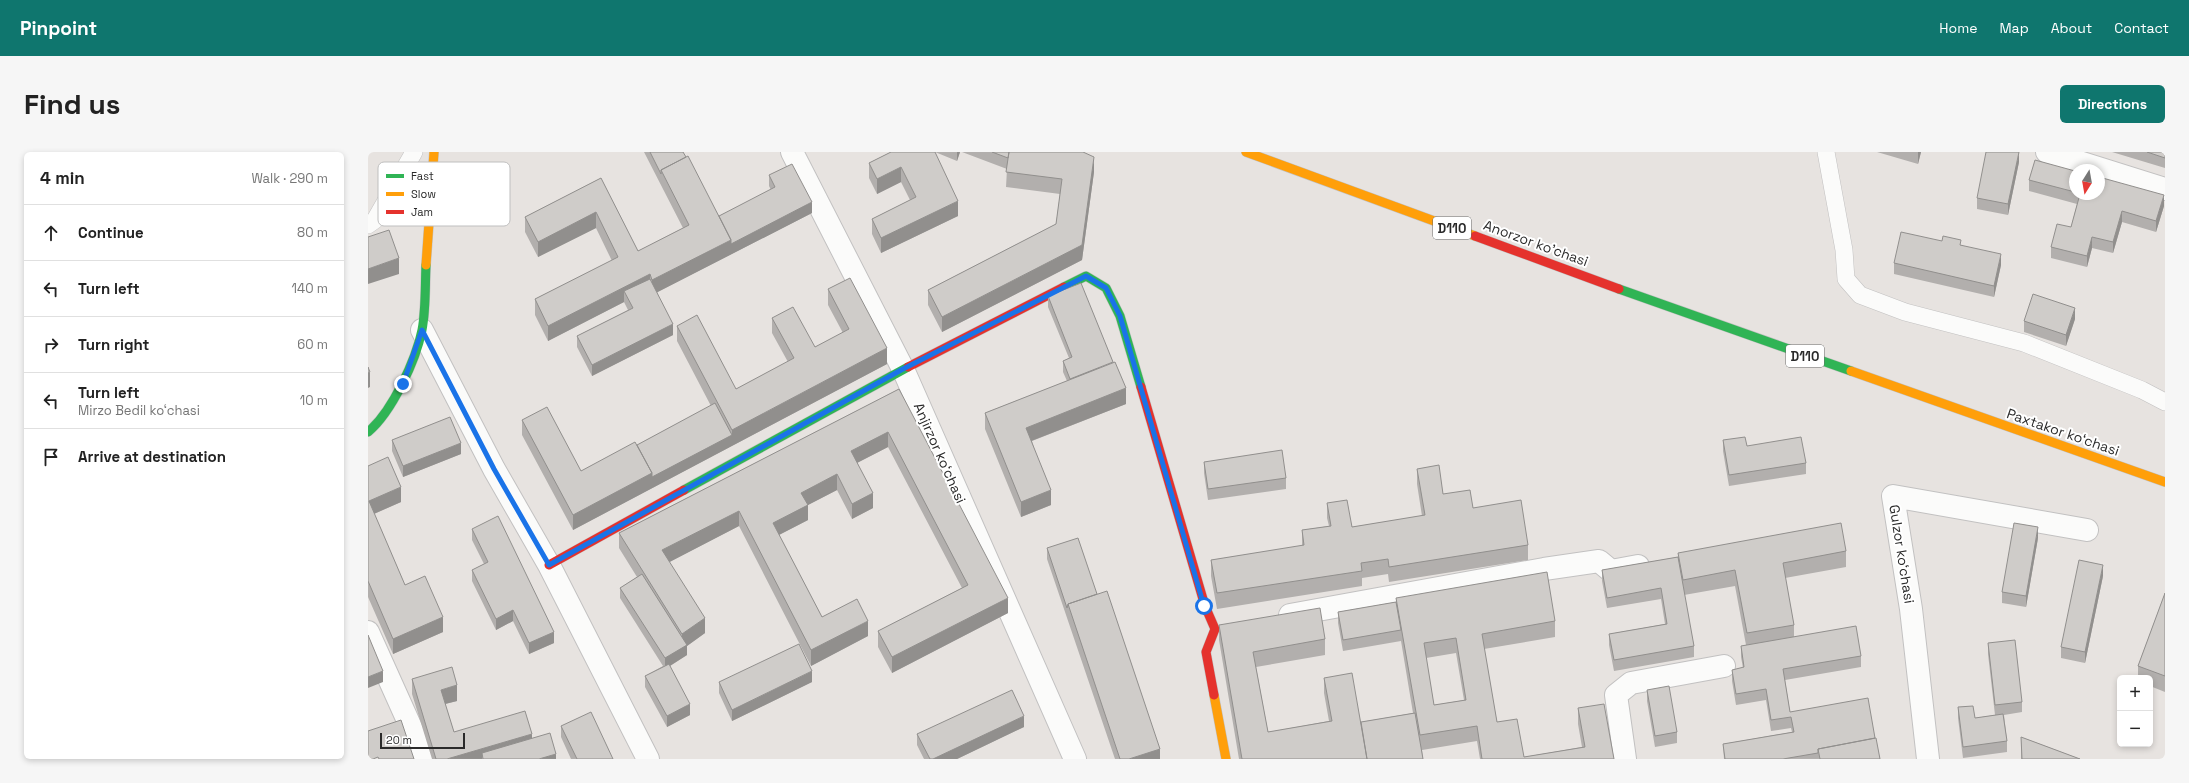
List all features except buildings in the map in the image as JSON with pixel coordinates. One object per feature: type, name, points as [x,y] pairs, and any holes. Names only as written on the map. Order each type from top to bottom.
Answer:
[{"type":"street","points":[[433,162],[434,152]]},
{"type":"street","name":"Anjirzor koʻchasi","points":[[792,152],[903,369],[1075,759]]},
{"type":"street","name":"Anorzor ko'chasi","points":[[1246,152],[1658,303],[1952,408]]},
{"type":"street","points":[[2047,152],[2165,189]]},
{"type":"street","points":[[368,432],[379,423],[403,384],[422,330],[429,226]]},
{"type":"street","points":[[549,565],[903,369],[1086,276],[1106,288],[1120,316],[1204,606],[1215,629],[1206,652],[1226,759]]},
{"type":"street","points":[[422,330],[494,469],[549,565],[648,759]]},
{"type":"street","name":"Paxtakor koʻchasi","points":[[1952,408],[2165,482]]},
{"type":"street","name":"Gulzor koʻchasi","points":[[1928,759],[1911,609],[1894,496],[2087,530]]},
{"type":"street","points":[[1269,619],[1544,569],[1599,562],[1611,571],[1658,562]]},
{"type":"street","points":[[1215,629],[1238,625]]},
{"type":"street","points":[[368,632],[413,732],[422,759]]},
{"type":"street","points":[[1625,759],[1616,695],[1631,683],[1724,666]]},
{"type":"lane","points":[[408,162],[414,152]]},
{"type":"lane","points":[[1826,152],[1844,250],[1846,279],[1860,296],[1905,312],[2024,343],[2142,390],[2165,402]]},
{"type":"lane","points":[[368,225],[375,220],[378,215]]},
{"type":"traffic: fast","points":[[368,432],[386,412],[402,385],[419,342],[425,306],[426,265]]},
{"type":"traffic: fast","points":[[1064,287],[1086,276],[1106,288],[1120,316],[1141,387]]},
{"type":"traffic: fast","points":[[1619,289],[1851,371]]},
{"type":"traffic: fast","points":[[684,490],[908,367]]},
{"type":"traffic: slow","points":[[433,162],[434,152]]},
{"type":"traffic: slow","points":[[1246,152],[1475,236]]},
{"type":"traffic: slow","points":[[426,265],[429,226]]},
{"type":"traffic: slow","points":[[1851,371],[2165,482]]},
{"type":"traffic: slow","points":[[1214,695],[1226,759]]},
{"type":"traffic: jam","points":[[1475,236],[1619,289]]},
{"type":"traffic: jam","points":[[908,367],[1064,287]]},
{"type":"traffic: jam","points":[[1141,387],[1205,606],[1215,629],[1206,652],[1214,695]]},
{"type":"traffic: jam","points":[[549,565],[684,490]]},
{"type":"route","points":[[403,384],[422,330],[494,469],[549,565],[903,369],[1086,276],[1106,288],[1120,316],[1204,606]]}]
